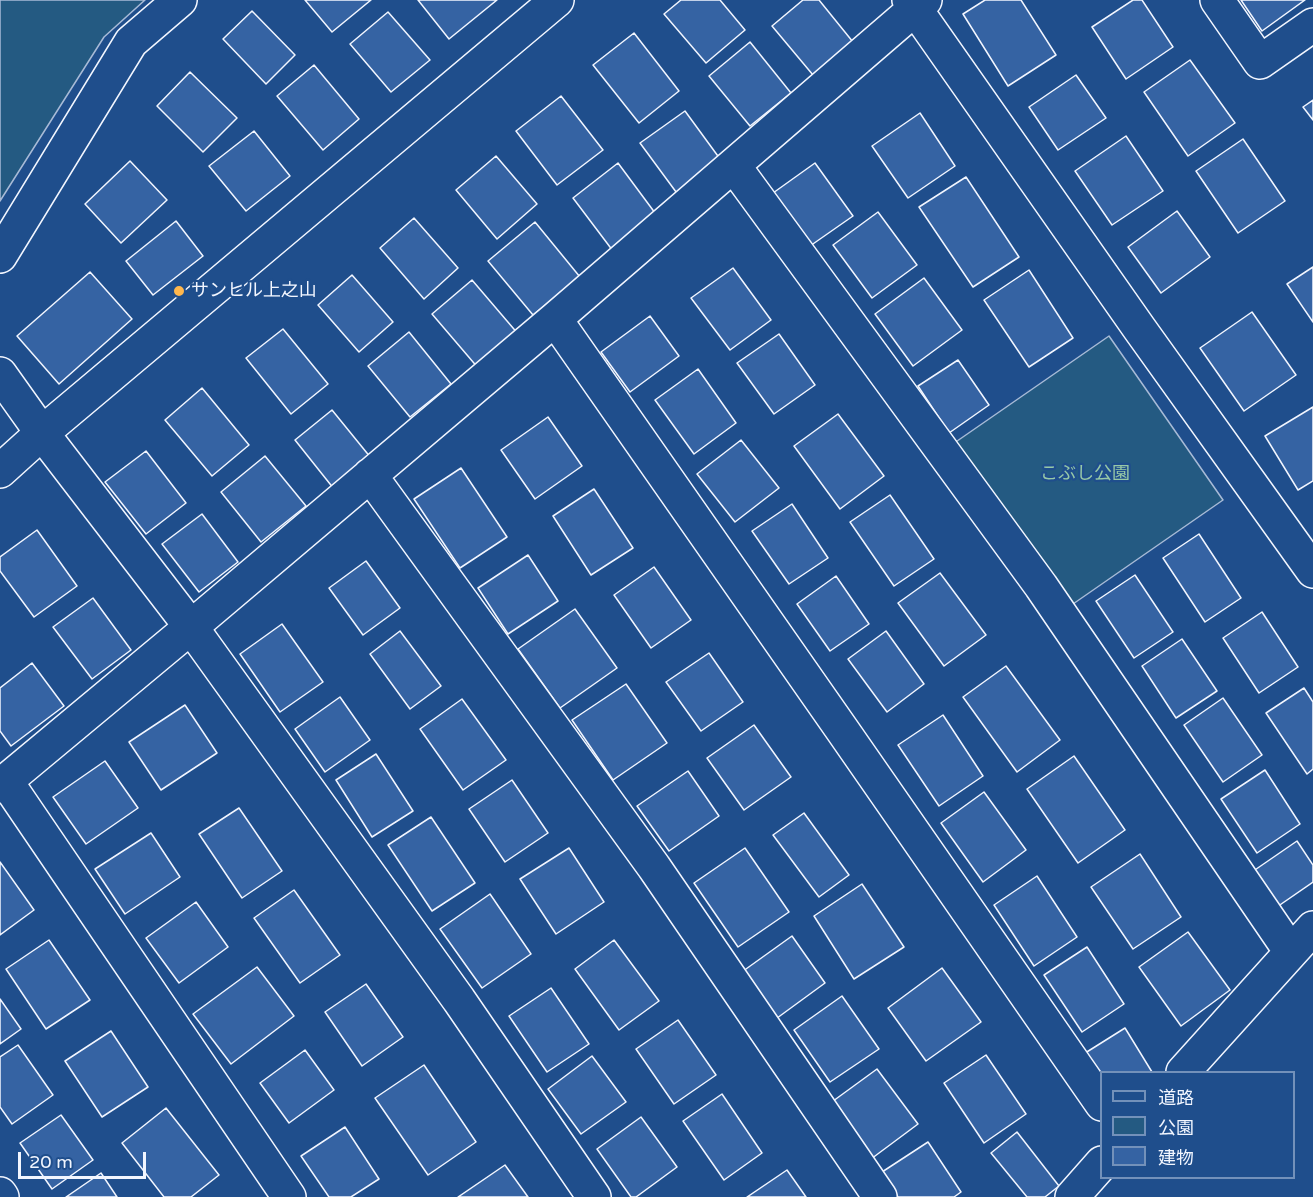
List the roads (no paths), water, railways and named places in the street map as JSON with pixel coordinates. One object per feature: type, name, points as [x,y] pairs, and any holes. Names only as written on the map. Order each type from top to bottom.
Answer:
[{"type":"street","points":[[0,256],[131,42],[180,0]]},
{"type":"street","points":[[0,471],[42,433],[557,0]]},
{"type":"street","points":[[1217,0],[1260,62],[1313,25]]},
{"type":"street","points":[[289,1197],[3,783],[555,319],[734,166],[916,3],[1139,328],[1313,571]]},
{"type":"street","points":[[734,166],[1041,586],[1292,952]]},
{"type":"street","points":[[555,319],[1100,1103]]},
{"type":"street","points":[[0,374],[42,433],[191,627],[452,990],[594,1197]]},
{"type":"street","points":[[370,475],[654,867],[880,1197]]},
{"type":"street","points":[[1184,1071],[1313,928]]},
{"type":"street","points":[[1072,1197],[1100,1164]]},
{"type":"place","name":"サンヒル上之山","points":[[179,291]]},
{"type":"park label","name":"こぶし公園","points":[[1085,474]]}]
